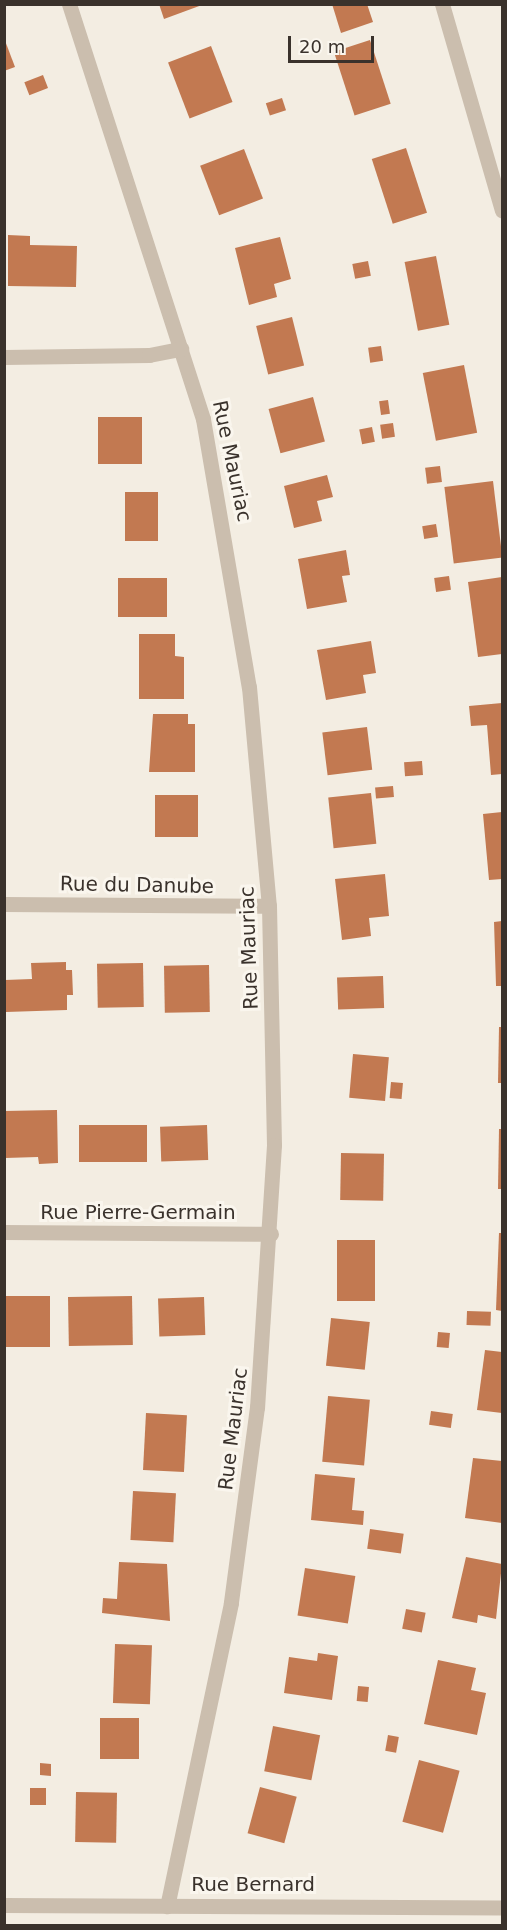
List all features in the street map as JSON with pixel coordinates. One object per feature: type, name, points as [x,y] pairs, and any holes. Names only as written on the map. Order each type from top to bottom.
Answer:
[{"type":"street","name":"Rue Mauriac","points":[[69,4],[182,349],[206,430],[231,566],[257,753],[269,906],[274,1068],[271,1234],[258,1407],[233,1592],[167,1906]]},
{"type":"street","points":[[442,4],[502,210]]},
{"type":"street","points":[[4,357],[149,355],[182,349]]},
{"type":"street","name":"Rue du Danube","points":[[4,904],[269,906]]},
{"type":"street","name":"Rue Pierre-Germain","points":[[4,1232],[271,1234]]},
{"type":"street","name":"Rue Bernard","points":[[4,1905],[502,1908]]},
{"type":"building","points":[[159,4],[201,4],[202,5],[164,19]]},
{"type":"building","points":[[332,4],[367,4],[373,22],[341,33]]},
{"type":"building","points":[[4,38],[15,67],[4,71]]},
{"type":"building","points":[[370,40],[391,104],[355,115],[334,52]]},
{"type":"building","points":[[211,46],[233,102],[190,118],[168,62]]},
{"type":"building","points":[[43,75],[48,88],[29,95],[24,82]]},
{"type":"building","points":[[282,98],[286,110],[270,116],[266,103]]},
{"type":"building","points":[[406,148],[427,213],[393,224],[372,159]]},
{"type":"building","points":[[244,149],[263,198],[219,215],[200,166]]},
{"type":"building","points":[[8,235],[30,236],[30,245],[77,246],[76,287],[8,286]]},
{"type":"building","points":[[280,237],[291,279],[274,284],[277,297],[249,305],[235,248]]},
{"type":"building","points":[[436,256],[449,325],[418,331],[405,262]]},
{"type":"building","points":[[368,261],[371,276],[355,279],[352,264]]},
{"type":"building","points":[[292,317],[304,366],[268,374],[256,326]]},
{"type":"building","points":[[381,346],[383,361],[370,363],[368,348]]},
{"type":"building","points":[[464,365],[477,433],[436,441],[423,373]]},
{"type":"building","points":[[313,397],[325,441],[280,453],[269,409]]},
{"type":"building","points":[[388,400],[390,414],[381,415],[379,401]]},
{"type":"building","points":[[98,417],[142,417],[142,464],[98,464]]},
{"type":"building","points":[[393,423],[395,437],[382,439],[380,425]]},
{"type":"building","points":[[372,427],[375,442],[362,444],[359,429]]},
{"type":"building","points":[[440,466],[442,482],[427,484],[425,468]]},
{"type":"building","points":[[327,475],[333,497],[317,501],[322,521],[294,528],[284,486]]},
{"type":"building","points":[[493,481],[502,557],[454,563],[444,487]]},
{"type":"building","points":[[125,492],[158,492],[158,541],[125,541]]},
{"type":"building","points":[[436,524],[438,537],[424,539],[422,526]]},
{"type":"building","points":[[346,550],[350,575],[342,576],[347,602],[307,609],[298,559]]},
{"type":"building","points":[[449,576],[451,590],[436,592],[434,578]]},
{"type":"building","points":[[502,577],[502,654],[478,657],[468,582]]},
{"type":"building","points":[[118,578],[167,578],[167,617],[118,617]]},
{"type":"building","points":[[139,634],[175,634],[175,656],[184,657],[184,699],[139,699]]},
{"type":"building","points":[[371,641],[376,673],[363,675],[366,693],[326,700],[317,650]]},
{"type":"building","points":[[502,703],[502,774],[491,775],[487,725],[471,726],[469,706]]},
{"type":"building","points":[[153,714],[188,714],[188,724],[195,724],[195,772],[149,772]]},
{"type":"building","points":[[367,727],[372,770],[328,775],[322,732]]},
{"type":"building","points":[[422,761],[423,775],[405,776],[404,762]]},
{"type":"building","points":[[393,786],[394,797],[376,799],[375,788]]},
{"type":"building","points":[[371,793],[376,844],[334,848],[328,797]]},
{"type":"building","points":[[155,795],[198,795],[198,837],[155,837]]},
{"type":"building","points":[[502,812],[502,879],[489,880],[483,814]]},
{"type":"building","points":[[385,874],[389,916],[369,918],[371,936],[342,940],[335,879]]},
{"type":"building","points":[[502,921],[502,986],[496,986],[494,922]]},
{"type":"building","points":[[66,962],[66,970],[72,970],[73,995],[67,995],[67,1010],[6,1012],[5,980],[32,979],[31,963]]},
{"type":"building","points":[[143,963],[144,1007],[98,1008],[97,964]]},
{"type":"building","points":[[209,965],[210,1012],[165,1013],[164,966]]},
{"type":"building","points":[[383,976],[384,1008],[338,1010],[337,978]]},
{"type":"building","points":[[499,1027],[502,1027],[502,1083],[498,1083]]},
{"type":"building","points":[[353,1054],[389,1057],[385,1101],[349,1098]]},
{"type":"building","points":[[391,1082],[403,1083],[402,1099],[390,1098]]},
{"type":"building","points":[[57,1110],[58,1163],[39,1164],[38,1157],[5,1158],[4,1111]]},
{"type":"building","points":[[79,1125],[147,1125],[147,1162],[79,1162]]},
{"type":"building","points":[[207,1125],[208,1160],[161,1162],[160,1127]]},
{"type":"building","points":[[499,1129],[502,1129],[502,1189],[498,1189]]},
{"type":"building","points":[[341,1153],[384,1154],[383,1201],[340,1200]]},
{"type":"building","points":[[499,1233],[502,1233],[502,1311],[496,1310]]},
{"type":"building","points":[[337,1240],[375,1240],[375,1301],[337,1301]]},
{"type":"building","points":[[4,1296],[50,1296],[50,1347],[4,1347]]},
{"type":"building","points":[[132,1296],[133,1345],[69,1346],[68,1297]]},
{"type":"building","points":[[204,1297],[205,1335],[159,1337],[158,1299]]},
{"type":"building","points":[[467,1311],[491,1312],[490,1326],[467,1325]]},
{"type":"building","points":[[331,1318],[370,1322],[365,1370],[326,1366]]},
{"type":"building","points":[[438,1332],[450,1333],[449,1348],[437,1347]]},
{"type":"building","points":[[485,1350],[502,1352],[502,1413],[477,1410]]},
{"type":"building","points":[[328,1396],[370,1400],[364,1465],[322,1462]]},
{"type":"building","points":[[431,1411],[453,1414],[451,1428],[429,1425]]},
{"type":"building","points":[[146,1413],[187,1415],[184,1472],[143,1470]]},
{"type":"building","points":[[473,1458],[502,1461],[502,1523],[465,1518]]},
{"type":"building","points":[[315,1474],[355,1478],[352,1510],[364,1511],[363,1525],[311,1520]]},
{"type":"building","points":[[133,1491],[176,1493],[173,1542],[130,1540]]},
{"type":"building","points":[[370,1529],[404,1534],[401,1554],[367,1549]]},
{"type":"building","points":[[466,1557],[502,1564],[496,1619],[478,1615],[477,1623],[452,1618]]},
{"type":"building","points":[[119,1562],[167,1564],[170,1621],[102,1613],[103,1598],[117,1599]]},
{"type":"building","points":[[305,1568],[355,1576],[348,1623],[297,1615]]},
{"type":"building","points":[[406,1609],[426,1613],[422,1632],[402,1629]]},
{"type":"building","points":[[115,1644],[152,1645],[150,1704],[113,1703]]},
{"type":"building","points":[[318,1653],[338,1656],[332,1700],[284,1693],[289,1657],[317,1661]]},
{"type":"building","points":[[438,1660],[476,1668],[471,1690],[486,1693],[477,1735],[424,1724]]},
{"type":"building","points":[[358,1686],[369,1687],[368,1702],[357,1701]]},
{"type":"building","points":[[100,1718],[139,1718],[139,1759],[100,1759]]},
{"type":"building","points":[[273,1726],[320,1735],[311,1780],[264,1771]]},
{"type":"building","points":[[388,1735],[399,1737],[396,1753],[385,1751]]},
{"type":"building","points":[[419,1760],[460,1771],[443,1833],[402,1822]]},
{"type":"building","points":[[40,1763],[51,1764],[51,1776],[40,1775]]},
{"type":"building","points":[[260,1787],[297,1797],[284,1843],[248,1833]]},
{"type":"building","points":[[30,1788],[46,1788],[46,1805],[30,1805]]},
{"type":"building","points":[[76,1792],[117,1793],[116,1843],[75,1842]]}]
